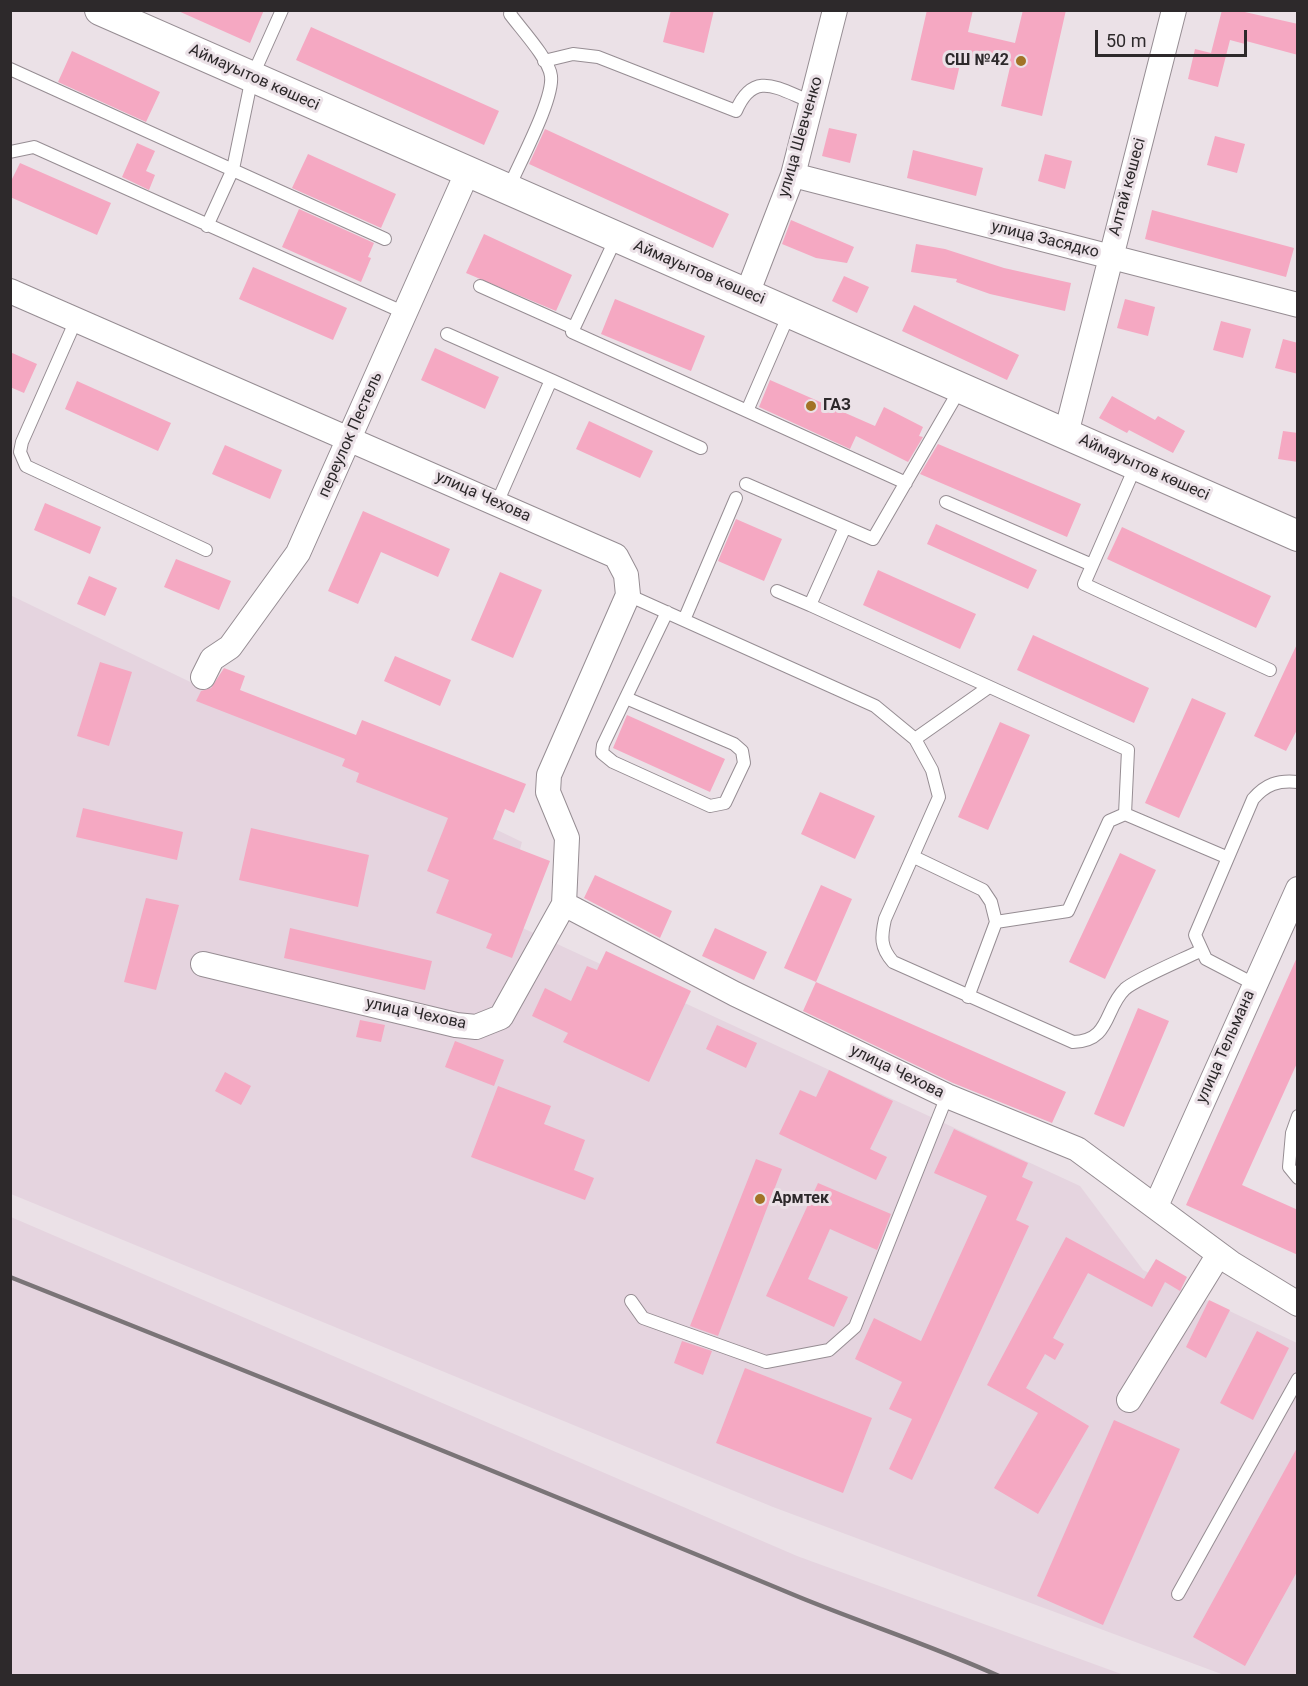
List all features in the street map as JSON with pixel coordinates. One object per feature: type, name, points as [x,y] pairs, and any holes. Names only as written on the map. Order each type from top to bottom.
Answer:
[{"type":"street","name":"Аймауытов көшесі","points":[[100,10],[507,191],[1298,536]]},
{"type":"street","name":"улица Шевченко","points":[[747,294],[793,175],[836,10]]},
{"type":"street","name":"Алтай көшесі","points":[[1066,434],[1174,10]]},
{"type":"street","name":"переулок Пестель","points":[[203,677],[212,659],[230,647],[298,554],[468,173]]},
{"type":"street","name":"улица Засядко","points":[[793,175],[1298,305]]},
{"type":"street","name":"улица Чехова","points":[[10,291],[616,556],[626,575],[628,595],[549,775],[548,792],[567,838],[564,904],[501,1017],[476,1027],[456,1025],[203,964]]},
{"type":"street","name":"улица Тельмана","points":[[1156,1206],[1298,889]]},
{"type":"street","name":"улица Чехова","points":[[564,904],[735,994],[947,1096],[1077,1149],[1219,1254],[1298,1304]]},
{"type":"street","points":[[1129,1400],[1219,1254]]},
{"type":"lane","points":[[207,226],[233,169],[252,77],[282,10]]},
{"type":"lane","points":[[507,191],[550,93],[552,75],[510,14],[511,10]]},
{"type":"lane","points":[[544,61],[573,54],[597,57],[736,111],[743,95],[750,87],[774,87],[812,102]]},
{"type":"lane","points":[[10,69],[385,240]]},
{"type":"lane","points":[[10,152],[34,147],[405,313]]},
{"type":"lane","points":[[616,238],[572,332],[906,483]]},
{"type":"lane","points":[[480,286],[574,328]]},
{"type":"lane","points":[[747,411],[789,313]]},
{"type":"lane","points":[[76,320],[22,442],[20,452],[26,466],[206,550]]},
{"type":"lane","points":[[447,334],[701,448]]},
{"type":"lane","points":[[497,503],[551,380]]},
{"type":"lane","points":[[746,484],[873,539],[960,388]]},
{"type":"lane","points":[[1137,465],[1084,584],[1270,669]]},
{"type":"lane","points":[[684,620],[736,498]]},
{"type":"lane","points":[[946,502],[1092,565]]},
{"type":"lane","points":[[810,605],[845,527]]},
{"type":"lane","points":[[777,591],[1128,750],[1125,813]]},
{"type":"lane","points":[[628,595],[875,706],[915,740],[932,770],[939,797],[885,919],[880,939],[885,952],[893,962],[1073,1042],[1085,1042],[1100,1032],[1125,989],[1200,951]]},
{"type":"lane","points":[[626,698],[734,744],[742,751],[744,763],[725,803],[710,806],[603,756],[603,745],[667,612]]},
{"type":"lane","points":[[915,740],[989,687]]},
{"type":"lane","points":[[1254,984],[1214,966],[1200,951],[1195,935],[1245,813],[1263,787],[1273,783],[1298,782]]},
{"type":"lane","points":[[996,922],[1068,911],[1109,821],[1125,813],[1226,856]]},
{"type":"lane","points":[[914,857],[983,890],[991,902],[996,922],[968,997]]},
{"type":"lane","points":[[631,1301],[643,1318],[766,1362],[829,1350],[855,1327],[947,1096]]},
{"type":"lane","points":[[1298,1116],[1292,1133],[1289,1167],[1298,1178]]},
{"type":"lane","points":[[1179,1594],[1298,1378]]},
{"type":"shaded area","points":[[10,595],[522,842],[501,918],[1080,1186],[1143,1270],[1297,1343],[1297,1675],[1224,1675],[773,1507],[11,1194]]},
{"type":"shaded area","points":[[11,1217],[797,1556],[1124,1675],[11,1675]]},
{"type":"building","points":[[176,10],[264,10],[250,43]]},
{"type":"building","points":[[671,10],[714,10],[704,53],[663,42]]},
{"type":"building","name":"СШ №42","points":[[927,10],[973,10],[968,32],[1015,43],[1023,10],[1066,10],[1042,116],[1001,106],[1010,67],[962,56],[954,90],[911,80]]},
{"type":"building","points":[[1222,10],[1236,10],[1298,24],[1298,55],[1246,41],[1245,44],[1230,40],[1218,87],[1188,79],[1195,49],[1211,53]]},
{"type":"building","points":[[311,27],[499,111],[484,145],[296,60]]},
{"type":"building","points":[[72,51],[160,92],[146,122],[58,82]]},
{"type":"building","points":[[829,128],[857,134],[850,163],[822,156]]},
{"type":"building","points":[[545,129],[729,214],[713,248],[529,164]]},
{"type":"building","points":[[1215,136],[1245,144],[1237,173],[1207,165]]},
{"type":"building","points":[[137,143],[155,151],[146,171],[155,175],[149,190],[122,177]]},
{"type":"building","points":[[913,150],[983,168],[976,196],[907,178]]},
{"type":"building","points":[[308,154],[396,194],[381,228],[292,188]]},
{"type":"building","points":[[1045,154],[1072,161],[1065,189],[1038,181]]},
{"type":"building","points":[[20,163],[111,203],[97,235],[10,197],[10,183]]},
{"type":"building","points":[[299,209],[374,243],[368,257],[371,258],[361,282],[282,247]]},
{"type":"building","points":[[1152,210],[1294,248],[1286,277],[1145,239]]},
{"type":"building","points":[[791,220],[854,247],[847,263],[816,258],[782,244]]},
{"type":"building","points":[[484,234],[572,275],[556,311],[466,273]]},
{"type":"building","points":[[916,244],[945,249],[1004,268],[1071,283],[1065,311],[990,294],[956,282],[957,279],[911,272]]},
{"type":"building","points":[[253,267],[347,308],[333,340],[239,299]]},
{"type":"building","points":[[844,276],[869,287],[857,313],[832,301]]},
{"type":"building","points":[[615,299],[705,336],[691,371],[601,334]]},
{"type":"building","points":[[1125,299],[1155,307],[1148,336],[1117,328]]},
{"type":"building","points":[[914,305],[1019,355],[1007,380],[902,331]]},
{"type":"building","points":[[1221,321],[1251,329],[1243,358],[1213,350]]},
{"type":"building","points":[[1283,339],[1298,343],[1298,374],[1275,368]]},
{"type":"building","points":[[435,348],[499,377],[485,409],[421,380]]},
{"type":"building","points":[[10,352],[37,364],[24,393],[10,387]]},
{"type":"building","points":[[770,380],[875,426],[884,407],[923,427],[919,436],[923,437],[908,462],[856,436],[850,449],[759,407]]},
{"type":"building","points":[[77,381],[171,423],[158,451],[65,409]]},
{"type":"building","points":[[1112,396],[1155,420],[1158,416],[1185,431],[1173,453],[1129,430],[1127,433],[1099,418]]},
{"type":"building","points":[[589,421],[653,451],[640,478],[576,449]]},
{"type":"building","points":[[1283,431],[1298,433],[1298,462],[1278,459]]},
{"type":"building","points":[[938,444],[1081,504],[1067,537],[920,474]]},
{"type":"building","points":[[225,445],[282,470],[270,499],[212,474]]},
{"type":"building","points":[[45,503],[101,527],[90,554],[34,530]]},
{"type":"building","points":[[363,511],[450,549],[438,577],[381,552],[358,604],[328,591]]},
{"type":"building","points":[[736,519],[782,539],[764,581],[718,561]]},
{"type":"building","points":[[936,524],[1037,570],[1028,589],[927,544]]},
{"type":"building","points":[[1122,527],[1271,596],[1256,628],[1107,559]]},
{"type":"building","points":[[176,559],[231,581],[219,610],[164,587]]},
{"type":"building","points":[[878,570],[976,614],[960,649],[863,605]]},
{"type":"building","points":[[500,572],[542,590],[513,658],[471,640]]},
{"type":"building","points":[[89,576],[117,588],[105,616],[77,604]]},
{"type":"building","points":[[1033,635],[1149,688],[1134,723],[1017,670]]},
{"type":"building","points":[[1298,642],[1298,728],[1286,751],[1254,736]]},
{"type":"building","points":[[395,656],[451,680],[440,706],[384,681]]},
{"type":"building","points":[[100,662],[132,672],[109,746],[77,736]]},
{"type":"building","points":[[224,668],[245,676],[240,690],[356,735],[362,720],[526,784],[514,813],[505,809],[493,839],[550,861],[512,958],[486,948],[492,934],[436,913],[449,880],[427,871],[448,818],[356,782],[359,773],[342,766],[345,759],[196,701],[201,691],[211,688]]},
{"type":"building","points":[[1192,698],[1226,713],[1179,818],[1145,803]]},
{"type":"building","points":[[627,715],[725,759],[710,792],[613,748]]},
{"type":"building","points":[[1000,722],[1030,735],[988,830],[958,817]]},
{"type":"building","points":[[820,792],[875,816],[855,859],[801,834]]},
{"type":"building","points":[[83,808],[183,832],[177,860],[76,837]]},
{"type":"building","points":[[251,828],[369,855],[358,907],[239,880]]},
{"type":"building","points":[[1120,853],[1156,870],[1105,979],[1069,962]]},
{"type":"building","points":[[595,875],[672,911],[660,938],[584,898]]},
{"type":"building","points":[[821,885],[852,899],[816,982],[784,968]]},
{"type":"building","points":[[146,898],[179,905],[156,990],[124,982]]},
{"type":"building","points":[[290,928],[432,961],[425,990],[284,958]]},
{"type":"building","points":[[715,928],[767,952],[754,980],[702,956]]},
{"type":"building","points":[[606,951],[691,991],[649,1082],[563,1042],[568,1033],[532,1016],[545,988],[571,1001],[587,966],[597,970]]},
{"type":"building","points":[[1298,955],[1298,1061],[1242,1185],[1298,1210],[1298,1255],[1186,1205]]},
{"type":"building","points":[[816,982],[1066,1092],[1052,1123],[953,1083],[803,1011]]},
{"type":"building","points":[[1138,1008],[1169,1021],[1124,1127],[1094,1114]]},
{"type":"building","points":[[360,1020],[385,1025],[381,1042],[356,1037]]},
{"type":"building","points":[[717,1025],[757,1043],[746,1068],[706,1049]]},
{"type":"building","points":[[455,1041],[504,1060],[494,1086],[445,1067]]},
{"type":"building","points":[[829,1070],[893,1101],[870,1149],[887,1157],[876,1180],[779,1134],[800,1090],[816,1097]]},
{"type":"building","points":[[225,1072],[251,1086],[241,1105],[215,1091]]},
{"type":"building","points":[[498,1086],[551,1106],[544,1124],[585,1140],[574,1170],[594,1178],[585,1200],[471,1157]]},
{"type":"building","points":[[954,1129],[1028,1163],[1022,1177],[1033,1182],[1016,1220],[1029,1226],[912,1480],[889,1469],[912,1419],[889,1409],[902,1382],[855,1359],[874,1318],[921,1341],[987,1196],[934,1173]]},
{"type":"building","points":[[756,1159],[782,1169],[718,1336],[690,1326]]},
{"type":"building","points":[[818,1183],[891,1214],[877,1250],[830,1229],[808,1279],[848,1297],[834,1327],[766,1296]]},
{"type":"building","points":[[1066,1237],[1144,1279],[1156,1259],[1187,1277],[1180,1291],[1165,1282],[1152,1307],[1088,1273],[1053,1338],[1064,1344],[1055,1360],[1045,1354],[1026,1388],[1089,1426],[1038,1514],[994,1488],[1038,1413],[987,1385]]},
{"type":"building","points":[[1209,1300],[1230,1310],[1206,1358],[1186,1347]]},
{"type":"building","points":[[1257,1331],[1289,1348],[1253,1420],[1220,1403]]},
{"type":"building","points":[[682,1341],[712,1351],[703,1375],[674,1363]]},
{"type":"building","points":[[745,1368],[872,1418],[843,1493],[716,1443]]},
{"type":"building","points":[[1114,1420],[1180,1449],[1103,1625],[1037,1596]]},
{"type":"building","points":[[1298,1446],[1298,1570],[1245,1666],[1193,1637]]},
{"type":"railway","points":[[10,1277],[999,1676]]},
{"type":"place","name":"СШ №42","points":[[1021,61]]},
{"type":"place","name":"ГАЗ","points":[[811,406]]},
{"type":"place","name":"Армтек","points":[[760,1199]]}]
